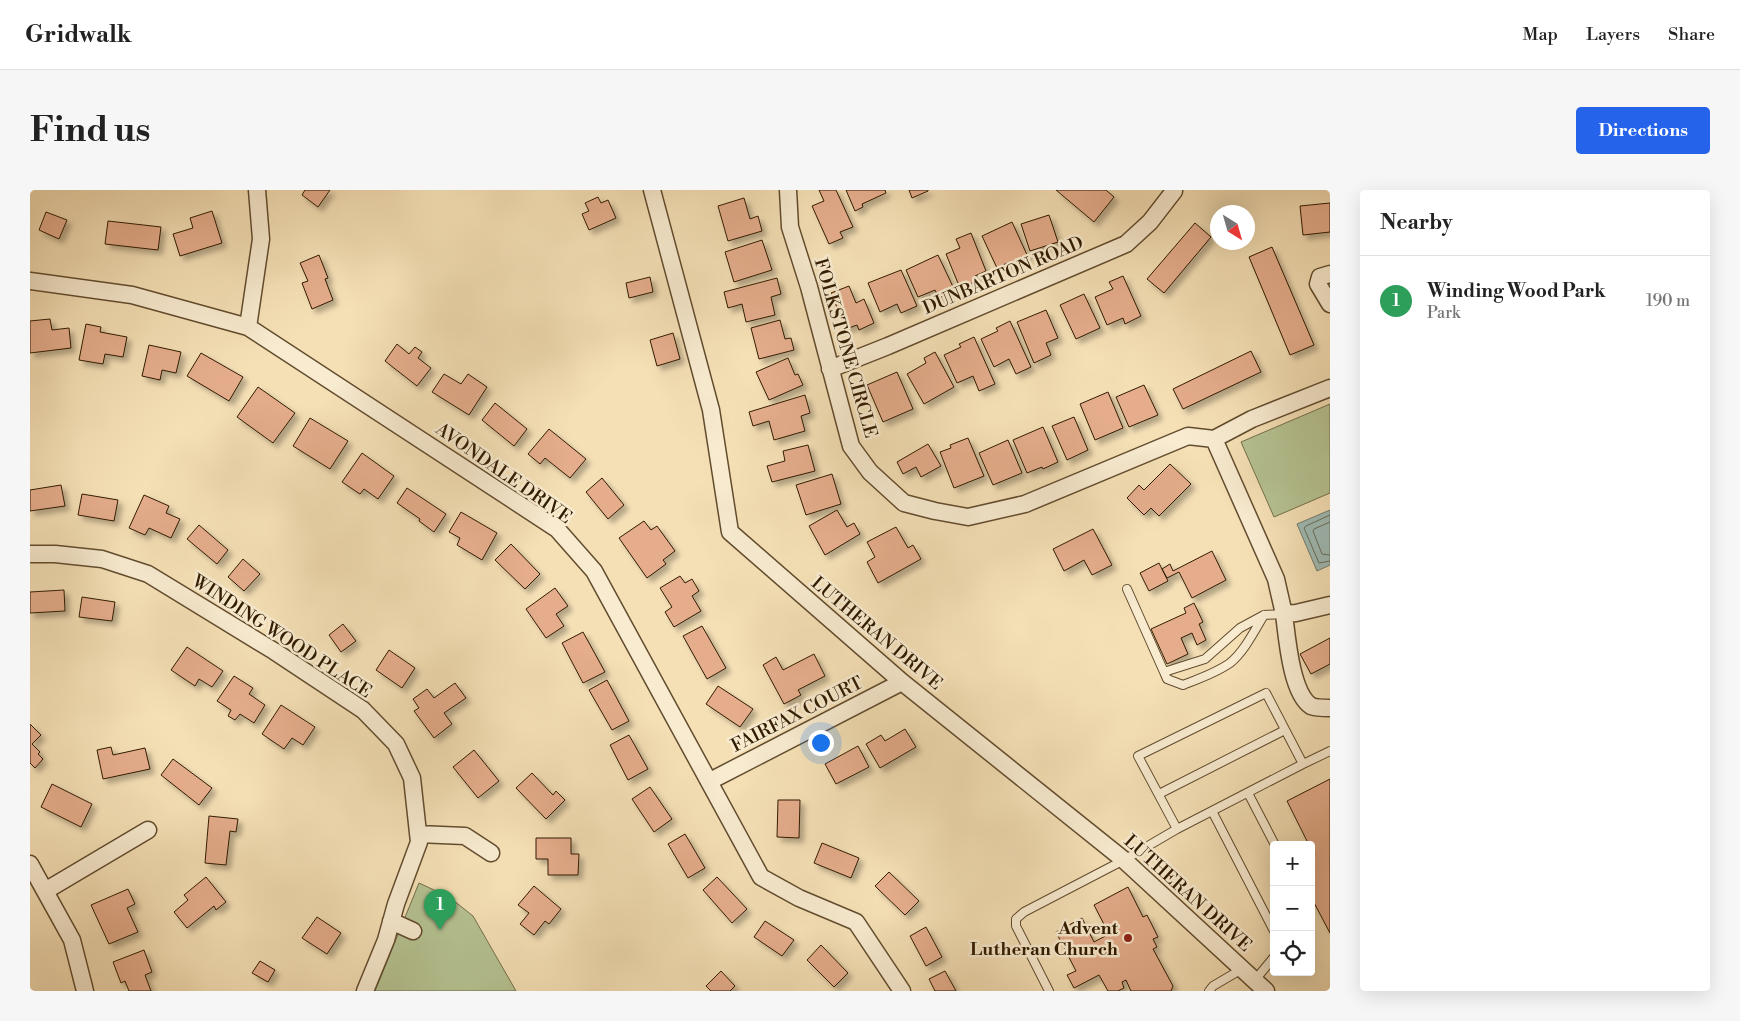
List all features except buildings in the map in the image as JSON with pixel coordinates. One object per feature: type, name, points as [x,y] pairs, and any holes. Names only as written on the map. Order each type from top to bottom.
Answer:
[{"type":"street","points":[[248,327],[261,239],[257,190]]},
{"type":"street","name":"LUTHERAN DRIVE","points":[[652,190],[711,410],[730,532],[902,682],[1124,860],[1260,987]]},
{"type":"street","name":"FOLKSTONE CIRCLE","points":[[788,190],[790,227],[809,287],[851,446],[870,472],[904,503],[968,517],[1025,504],[1188,436],[1214,439]]},
{"type":"street","name":"DUNBARTON ROAD","points":[[830,369],[1126,244],[1150,222],[1178,190]]},
{"type":"street","points":[[1330,274],[1320,277],[1318,284],[1330,304]]},
{"type":"street","name":"AVONDALE DRIVE","points":[[30,281],[132,295],[248,327],[557,529],[594,571],[761,877],[799,898],[856,922],[902,991]]},
{"type":"street","points":[[1330,388],[1252,419],[1214,439],[1276,580],[1284,614],[1292,672],[1305,700],[1312,707],[1330,708]]},
{"type":"street","name":"WINDING WOOD PLACE","points":[[30,554],[55,554],[102,559],[148,574],[274,651],[363,710],[396,744],[412,778],[419,842],[386,940],[365,991]]},
{"type":"street","points":[[1284,614],[1330,605]]},
{"type":"street","name":"FAIRFAX COURT","points":[[710,782],[902,682]]},
{"type":"street","points":[[45,891],[148,830]]},
{"type":"street","points":[[418,834],[465,836],[491,853]]},
{"type":"street","points":[[30,864],[72,940],[85,991]]},
{"type":"street","points":[[391,921],[413,931]]},
{"type":"lane","points":[[1127,589],[1167,679],[1183,685],[1210,674],[1231,662],[1251,638],[1264,614]]},
{"type":"lane","points":[[1164,672],[1205,660],[1240,628],[1264,614],[1284,614]]},
{"type":"lane","points":[[1177,829],[1138,756],[1266,692],[1303,764]]},
{"type":"lane","points":[[1159,794],[1285,730]]},
{"type":"lane","points":[[1048,991],[1016,926],[1016,919],[1024,912],[1124,860],[1177,829],[1330,751]]},
{"type":"lane","points":[[1248,793],[1273,841]]},
{"type":"lane","points":[[1212,811],[1270,923]]},
{"type":"lane","points":[[1260,987],[1270,966]]},
{"type":"lane","points":[[1209,991],[1212,986],[1242,969]]},
{"type":"green space","points":[[1330,404],[1330,493],[1274,517],[1241,442]]},
{"type":"green space","points":[[419,883],[449,897],[473,916],[516,991],[375,991]]},
{"type":"water","points":[[1330,510],[1330,565],[1317,571],[1297,524]]},
{"type":"place","name":"Winding Wood Park","points":[[440,930]]},
{"type":"place","name":"Advent Lutheran Church","points":[[1128,938]]}]
